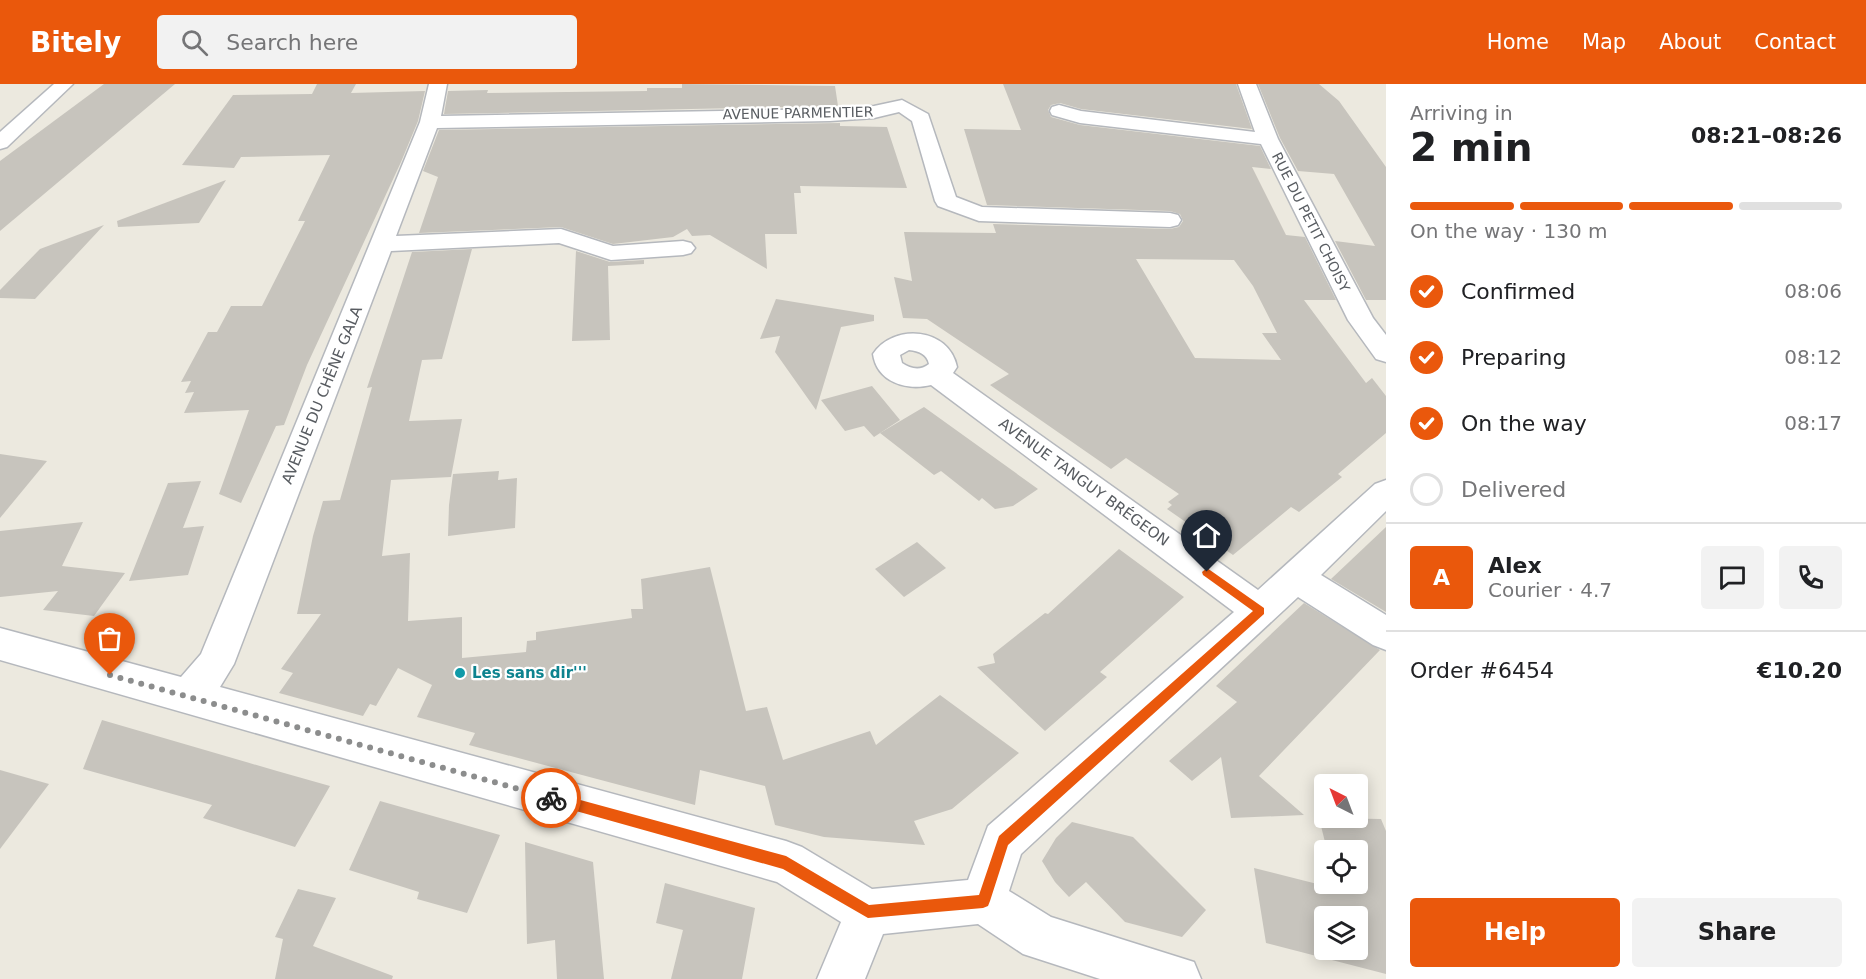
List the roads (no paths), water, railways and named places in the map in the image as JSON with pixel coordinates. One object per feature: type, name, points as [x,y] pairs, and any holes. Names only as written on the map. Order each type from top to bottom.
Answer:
[{"type":"street","points":[[0,143],[64,84]]},
{"type":"street","name":"AVENUE DU CHÊNE GALA","points":[[189,698],[215,664],[430,122],[438,84]]},
{"type":"street","name":"RUE DU PETIT CHOISY","points":[[1247,84],[1268,139],[1361,320],[1386,353]]},
{"type":"street","name":"AVENUE PARMENTIER","points":[[430,122],[830,115],[874,112],[902,106],[921,118],[946,201],[979,214],[1170,220]]},
{"type":"street","points":[[1059,111],[1080,117],[1268,139]]},
{"type":"street","points":[[382,244],[561,236],[611,253],[683,248]]},
{"type":"street","name":"AVENUE TANGUY BRÉGEON","points":[[936,375],[1260,611]]},
{"type":"street","points":[[983,901],[1003,841],[1260,611],[1386,492]]},
{"type":"street","points":[[1296,577],[1386,634]]},
{"type":"street","points":[[0,644],[786,863],[868,912],[983,901],[1040,938],[1177,979]]},
{"type":"street","points":[[841,979],[868,912]]},
{"type":"place","name":"Les sans dir'''","points":[[460,673]]}]
